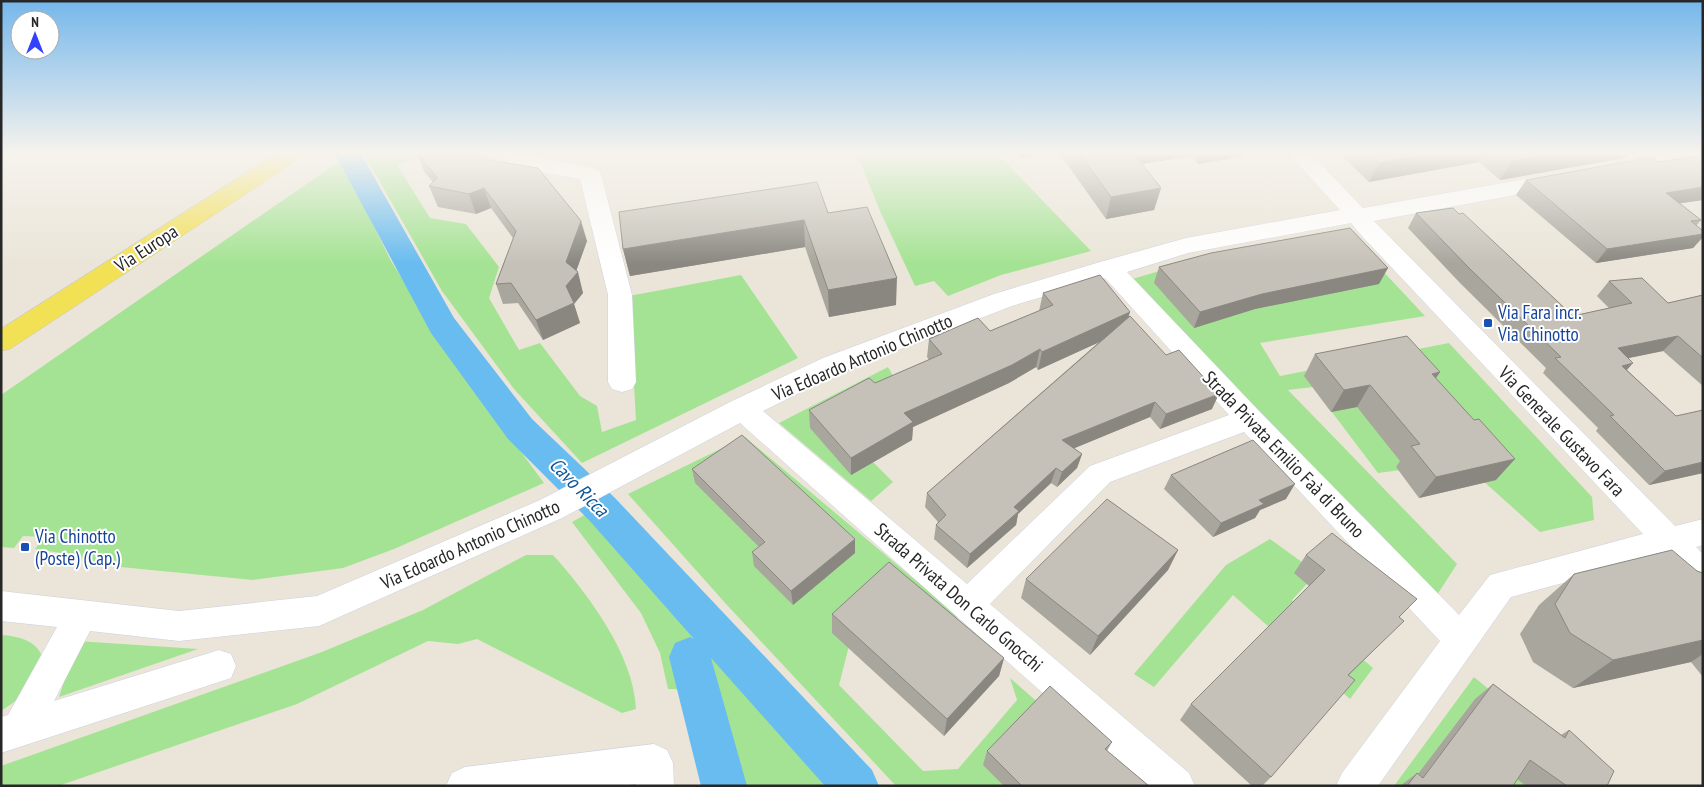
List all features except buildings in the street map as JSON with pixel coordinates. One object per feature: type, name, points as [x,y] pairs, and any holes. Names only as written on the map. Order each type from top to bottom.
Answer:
[{"type":"main road","name":"Via Europa","points":[[1,342],[234,191]]},
{"type":"street","points":[[594,191],[620,295],[622,382]]},
{"type":"street","name":"Via Generale Gustavo Fara","points":[[1333,191],[1703,576]]},
{"type":"street","name":"Via Edoardo Antonio Chinotto","points":[[1,606],[179,626],[319,611],[551,509],[742,409],[832,365],[924,328],[1003,300],[1186,246],[1495,191]]},
{"type":"street","name":"Strada Privata Emilio Faà di Bruno","points":[[1109,268],[1249,419],[1460,639]]},
{"type":"street","name":"Strada Privata Don Carlo Gnocchi","points":[[742,409],[1176,786]]},
{"type":"street","points":[[967,605],[1100,474],[1249,419]]},
{"type":"street","points":[[1355,786],[1501,585],[1703,532]]},
{"type":"street","points":[[11,732],[81,615]]},
{"type":"street","points":[[11,732],[219,666]]},
{"type":"street","points":[[465,786],[654,774]]},
{"type":"green space","points":[[297,191],[356,191],[391,261],[450,356],[544,483],[394,549],[343,568],[253,580],[90,564],[61,553],[35,549],[44,537],[23,536],[14,548],[1,547],[1,395]]},
{"type":"green space","points":[[385,191],[413,191],[430,218],[466,224],[499,267],[489,298],[519,350],[540,343],[580,396],[597,406],[602,432],[636,420],[629,296],[741,275],[798,358],[582,463],[514,389],[442,291]]},
{"type":"green space","points":[[872,191],[1033,191],[1091,251],[1001,275],[948,296],[934,281],[915,286]]},
{"type":"green space","points":[[1348,234],[1425,316],[1260,343],[1280,376],[1449,343],[1592,497],[1594,520],[1540,532],[1462,462],[1378,473],[1313,387],[1288,390],[1457,564],[1437,595],[1129,280],[1207,257]]},
{"type":"green space","points":[[888,367],[909,404],[853,442],[893,482],[871,501],[779,423]]},
{"type":"green space","points":[[745,437],[958,616],[950,628],[852,634],[839,685],[923,771],[958,769],[1017,700],[1010,678],[1134,786],[896,786],[727,605],[628,494]]},
{"type":"green space","points":[[588,513],[700,645],[826,786],[740,786],[734,759],[710,690],[668,689],[660,653],[641,613],[572,522]]},
{"type":"green space","points":[[1270,539],[1317,573],[1292,600],[1373,668],[1350,699],[1233,595],[1154,687],[1134,674],[1226,565]]},
{"type":"green space","points":[[526,555],[553,555],[594,607],[607,626],[627,668],[633,688],[636,709],[622,713],[477,639],[458,644],[428,641],[297,704],[58,786],[1,786],[1,766],[322,652],[423,610]]},
{"type":"green space","points":[[1,635],[21,638],[33,644],[43,660],[20,698],[1,711]]},
{"type":"green space","points":[[77,641],[198,649],[59,697]]},
{"type":"green space","points":[[1474,677],[1596,778],[1602,786],[1394,786]]},
{"type":"waterway","name":"Cavo Ricca","points":[[368,191],[442,325],[520,429],[602,509],[856,786]]},
{"type":"waterway","points":[[690,657],[724,786]]},
{"type":"place","name":"Via Fara incr. Via Chinotto","points":[[1488,323]]},
{"type":"place","name":"Via Chinotto (Poste) (Cap.)","points":[[25,547]]}]
